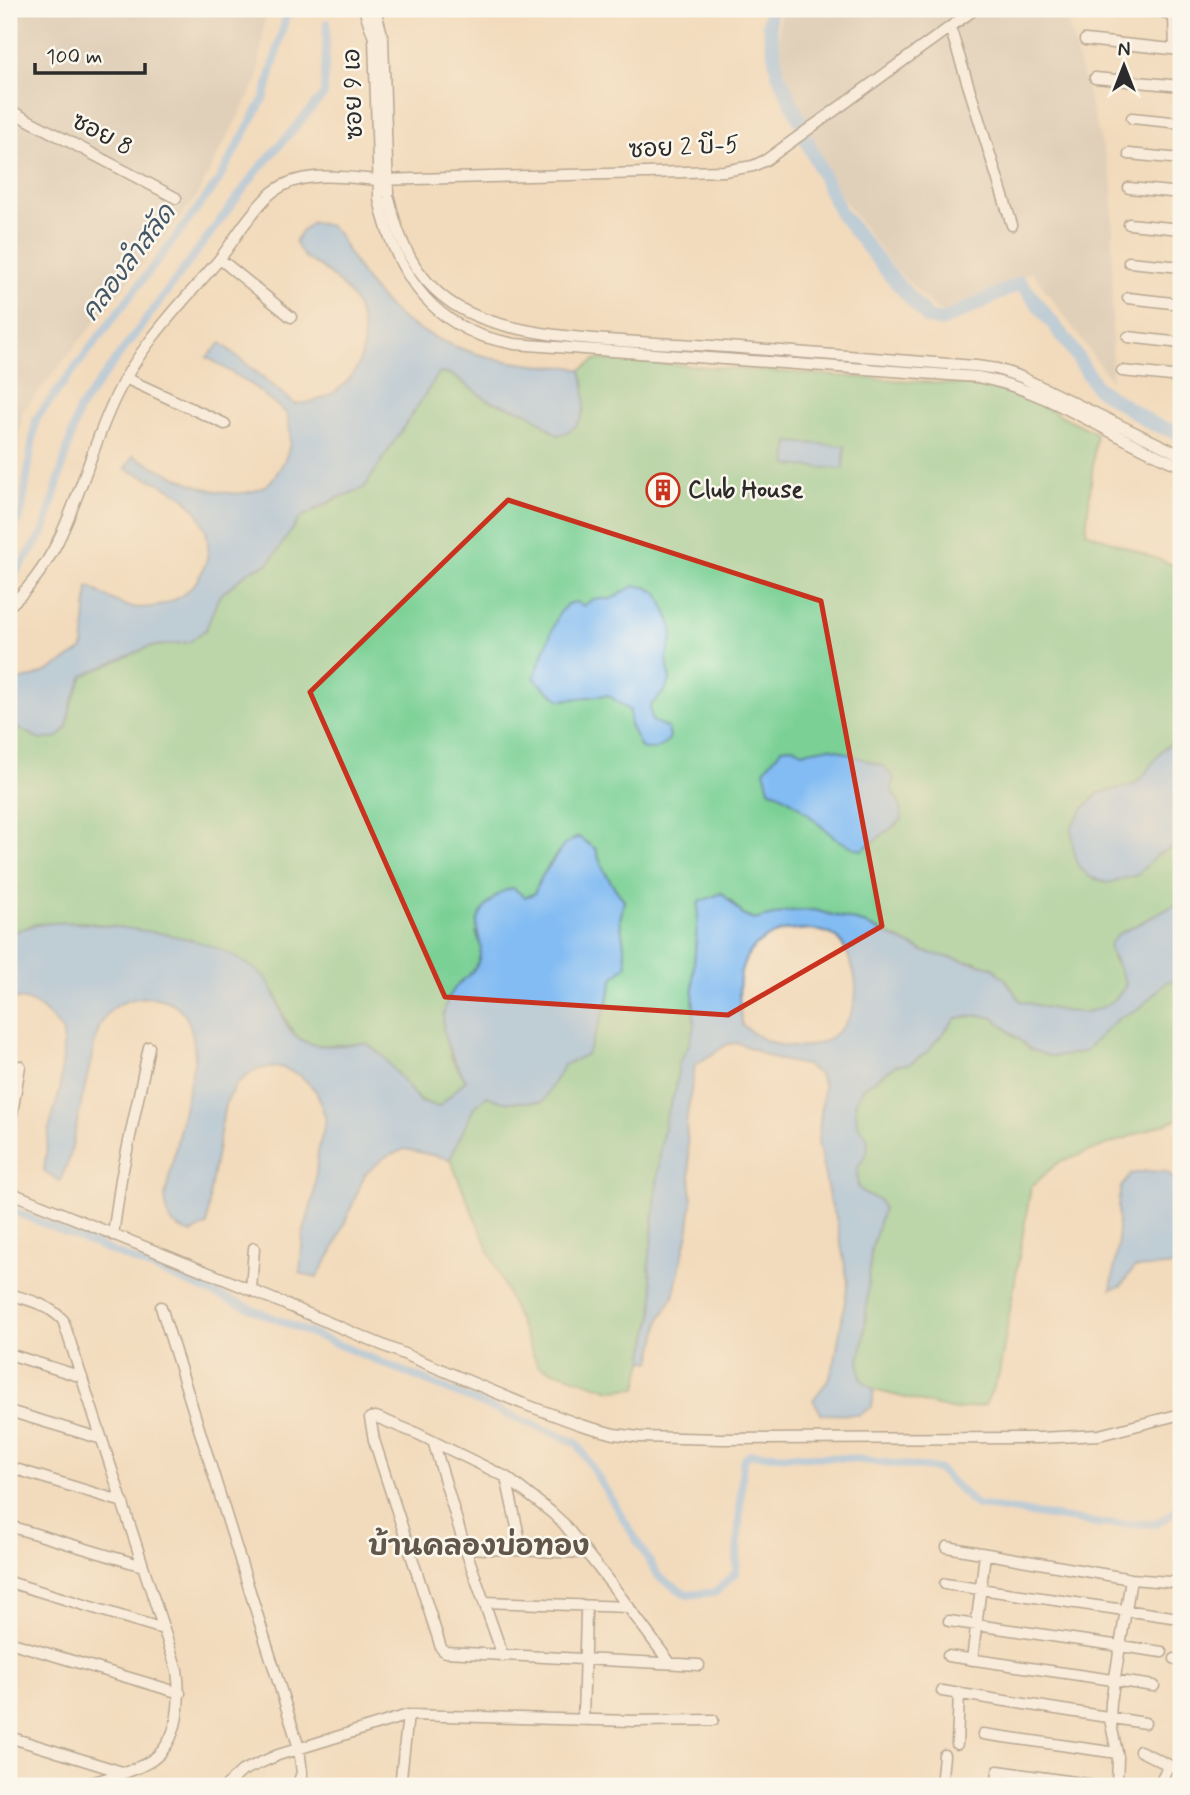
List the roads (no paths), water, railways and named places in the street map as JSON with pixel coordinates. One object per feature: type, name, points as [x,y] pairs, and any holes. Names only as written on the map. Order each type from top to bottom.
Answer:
[{"type":"street","name":"ซอย 9 เอ","points":[[364,9],[378,38]]},
{"type":"street","name":"ซอย 9 เอ","points":[[375,9],[384,196]]},
{"type":"street","name":"ซอย 2 บี-5","points":[[9,606],[22,596],[41,573],[131,366],[274,190],[297,179],[324,176],[383,179],[724,171],[753,166],[766,160],[975,9]]},
{"type":"street","points":[[1085,40],[1178,50],[1174,18],[1161,11],[1135,9]]},
{"type":"street","points":[[950,27],[1012,225]]},
{"type":"street","points":[[1095,78],[1181,86]]},
{"type":"street","name":"ซอย 8","points":[[9,110],[176,198]]},
{"type":"street","points":[[1132,118],[1181,123]]},
{"type":"street","points":[[1129,154],[1181,159]]},
{"type":"street","points":[[1129,188],[1181,193]]},
{"type":"street","points":[[384,196],[406,253],[427,282],[452,304],[479,318],[512,327],[584,338],[998,369],[1021,376],[1181,455]]},
{"type":"street","points":[[384,196],[385,226],[398,259],[422,296],[449,318],[477,334],[514,344],[977,376],[1045,398],[1096,426],[1181,466]]},
{"type":"street","points":[[1129,224],[1181,229]]},
{"type":"street","points":[[219,259],[291,317]]},
{"type":"street","points":[[1129,262],[1181,267]]},
{"type":"street","points":[[1128,298],[1181,304]]},
{"type":"street","points":[[1128,337],[1181,343]]},
{"type":"street","points":[[1122,371],[1181,377]]},
{"type":"street","points":[[125,378],[225,424]]},
{"type":"street","points":[[113,1235],[121,1179],[149,1047]]},
{"type":"street","points":[[9,1131],[20,1066]]},
{"type":"street","points":[[9,1192],[522,1403],[588,1428],[614,1434],[722,1439],[1099,1436],[1181,1414]]},
{"type":"street","points":[[251,1290],[254,1248]]},
{"type":"street","points":[[9,1294],[37,1301],[52,1309],[63,1320],[177,1670],[180,1693],[175,1724],[165,1746],[153,1759],[80,1786]]},
{"type":"street","points":[[161,1307],[299,1748],[303,1767],[298,1784],[315,1786]]},
{"type":"street","points":[[9,1354],[82,1377]]},
{"type":"street","points":[[9,1411],[102,1439]]},
{"type":"street","points":[[670,1663],[629,1607],[551,1512],[506,1477],[418,1434],[370,1418],[373,1440],[441,1648],[445,1652],[699,1665]]},
{"type":"street","points":[[434,1444],[465,1548],[503,1656]]},
{"type":"street","points":[[9,1467],[123,1502]]},
{"type":"street","points":[[506,1477],[522,1550]]},
{"type":"street","points":[[9,1526],[143,1566]]},
{"type":"street","points":[[947,1547],[1131,1579],[1181,1583]]},
{"type":"street","points":[[465,1548],[586,1553]]},
{"type":"street","points":[[972,1660],[985,1554]]},
{"type":"street","points":[[1117,1786],[1117,1753],[1111,1716],[1131,1579]]},
{"type":"street","points":[[9,1582],[163,1629]]},
{"type":"street","points":[[945,1584],[1172,1617]]},
{"type":"street","points":[[484,1602],[629,1607]]},
{"type":"street","points":[[583,1720],[586,1613]]},
{"type":"street","points":[[949,1621],[1162,1652]]},
{"type":"street","points":[[9,1642],[180,1693]]},
{"type":"street","points":[[948,1656],[1154,1686]]},
{"type":"street","points":[[942,1691],[1145,1723]]},
{"type":"street","points":[[957,1744],[959,1693]]},
{"type":"street","points":[[400,1786],[408,1715]]},
{"type":"street","points":[[226,1786],[242,1771],[299,1748],[408,1715],[583,1720],[713,1720]]},
{"type":"street","points":[[982,1734],[1117,1753]]},
{"type":"street","points":[[9,1737],[122,1772]]},
{"type":"street","points":[[1140,1751],[1177,1767],[1158,1786]]},
{"type":"street","points":[[942,1786],[944,1755]]},
{"type":"street","points":[[997,1786],[998,1771],[1088,1784]]},
{"type":"water","points":[[313,222],[330,226],[338,234],[370,285],[405,321],[444,342],[496,359],[581,370],[585,400],[581,418],[576,426],[558,435],[529,413],[488,400],[451,374],[439,373],[364,488],[335,499],[300,518],[268,564],[249,571],[219,596],[206,629],[189,642],[148,647],[83,676],[71,704],[67,727],[59,737],[41,740],[19,728],[9,726],[9,681],[39,675],[83,649],[88,586],[127,606],[155,606],[175,600],[191,588],[202,572],[208,554],[207,535],[199,516],[178,494],[126,469],[133,456],[201,487],[237,493],[254,491],[269,483],[283,463],[290,443],[287,414],[252,385],[207,357],[221,343],[295,404],[324,398],[336,391],[354,372],[363,345],[363,330],[357,306],[343,286],[306,258],[295,242],[302,231]]},
{"type":"water","points":[[789,442],[845,446],[843,469],[787,465]]},
{"type":"water","points":[[634,586],[646,587],[658,593],[671,622],[673,635],[667,658],[670,681],[650,706],[652,721],[668,728],[670,737],[661,747],[654,749],[641,748],[630,725],[630,711],[608,695],[561,700],[534,678],[558,615],[567,604],[576,602],[583,606],[593,599],[611,599]]},
{"type":"water","points":[[1181,736],[1181,843],[1158,854],[1137,875],[1107,883],[1090,877],[1078,866],[1072,826],[1084,808],[1099,793],[1134,785],[1161,751]]},
{"type":"water","points":[[792,747],[803,752],[830,747],[885,767],[894,779],[891,789],[900,805],[902,820],[862,850],[833,836],[793,802],[769,789],[764,770],[782,748]]},
{"type":"water","points":[[578,837],[596,849],[607,876],[624,900],[620,920],[627,965],[613,978],[606,1007],[587,1054],[564,1065],[542,1102],[503,1102],[487,1096],[474,1107],[450,1159],[405,1149],[385,1157],[365,1174],[333,1251],[316,1278],[300,1273],[303,1235],[314,1195],[318,1151],[326,1119],[316,1091],[300,1075],[280,1067],[257,1069],[237,1083],[225,1104],[207,1225],[192,1233],[179,1228],[171,1221],[165,1197],[195,1058],[194,1040],[186,1016],[174,1004],[165,1000],[147,997],[128,1000],[112,1009],[106,1016],[96,1039],[69,1160],[60,1181],[44,1171],[49,1130],[60,1090],[63,1032],[40,1007],[26,1000],[9,999],[9,935],[36,925],[65,922],[161,933],[214,947],[262,975],[273,990],[287,1026],[299,1039],[324,1046],[366,1043],[382,1055],[420,1102],[439,1107],[466,1080],[448,1047],[443,1025],[444,1013],[454,989],[479,960],[481,951],[477,926],[482,911],[503,891],[513,888],[525,897],[534,894],[541,878],[564,845]]},
{"type":"water","points":[[722,893],[744,916],[754,920],[789,911],[814,910],[863,923],[925,952],[992,967],[1006,980],[1020,1001],[1078,1012],[1104,1006],[1116,998],[1126,985],[1109,946],[1117,935],[1181,902],[1181,977],[1166,982],[1140,1008],[1117,1019],[1085,1051],[1064,1056],[1048,1056],[1030,1049],[994,1018],[981,1015],[956,1018],[926,1053],[909,1064],[896,1065],[863,1088],[855,1103],[857,1124],[867,1137],[868,1150],[857,1169],[858,1187],[866,1195],[879,1200],[883,1209],[871,1250],[864,1337],[859,1361],[861,1379],[874,1390],[872,1407],[859,1415],[822,1414],[813,1400],[829,1379],[835,1361],[848,1283],[818,1142],[824,1085],[819,1074],[805,1065],[775,1059],[739,1043],[728,1044],[695,1065],[686,1122],[692,1201],[689,1228],[673,1297],[661,1317],[651,1362],[643,1360],[653,1315],[654,1294],[649,1266],[661,1145],[666,1117],[676,1089],[679,1064],[689,1045],[694,1026],[693,977],[699,902]],"holes":[[[786,930],[817,931],[837,938],[847,952],[855,980],[855,1000],[849,1017],[839,1031],[824,1041],[807,1046],[787,1046],[765,1040],[742,1025],[740,979],[748,955],[769,936]]]},
{"type":"water","points":[[1147,1171],[1167,1172],[1181,1186],[1181,1265],[1134,1268],[1121,1286],[1111,1289],[1118,1244],[1118,1204],[1121,1187],[1131,1174]]},
{"type":"waterway","name":"คลองลำสลัด","points":[[9,542],[22,510],[36,419],[217,183],[265,96],[288,9]]},
{"type":"waterway","points":[[770,9],[769,25],[778,74],[803,127]]},
{"type":"waterway","points":[[9,583],[44,531],[79,409],[257,171],[324,94],[327,23]]},
{"type":"waterway","points":[[806,139],[840,212],[928,318],[941,321],[1021,283],[1069,344],[1097,388],[1153,424],[1181,434]]},
{"type":"waterway","points":[[9,1209],[577,1443],[659,1577],[687,1595],[716,1592],[736,1572],[743,1461],[750,1454],[846,1458],[938,1469],[976,1505],[1102,1524],[1156,1524],[1181,1508]]},
{"type":"place","name":"Club House","points":[[663,490]]},
{"type":"district","name":"บ้านคลองบ่อทอง","points":[[479,1547]]}]
